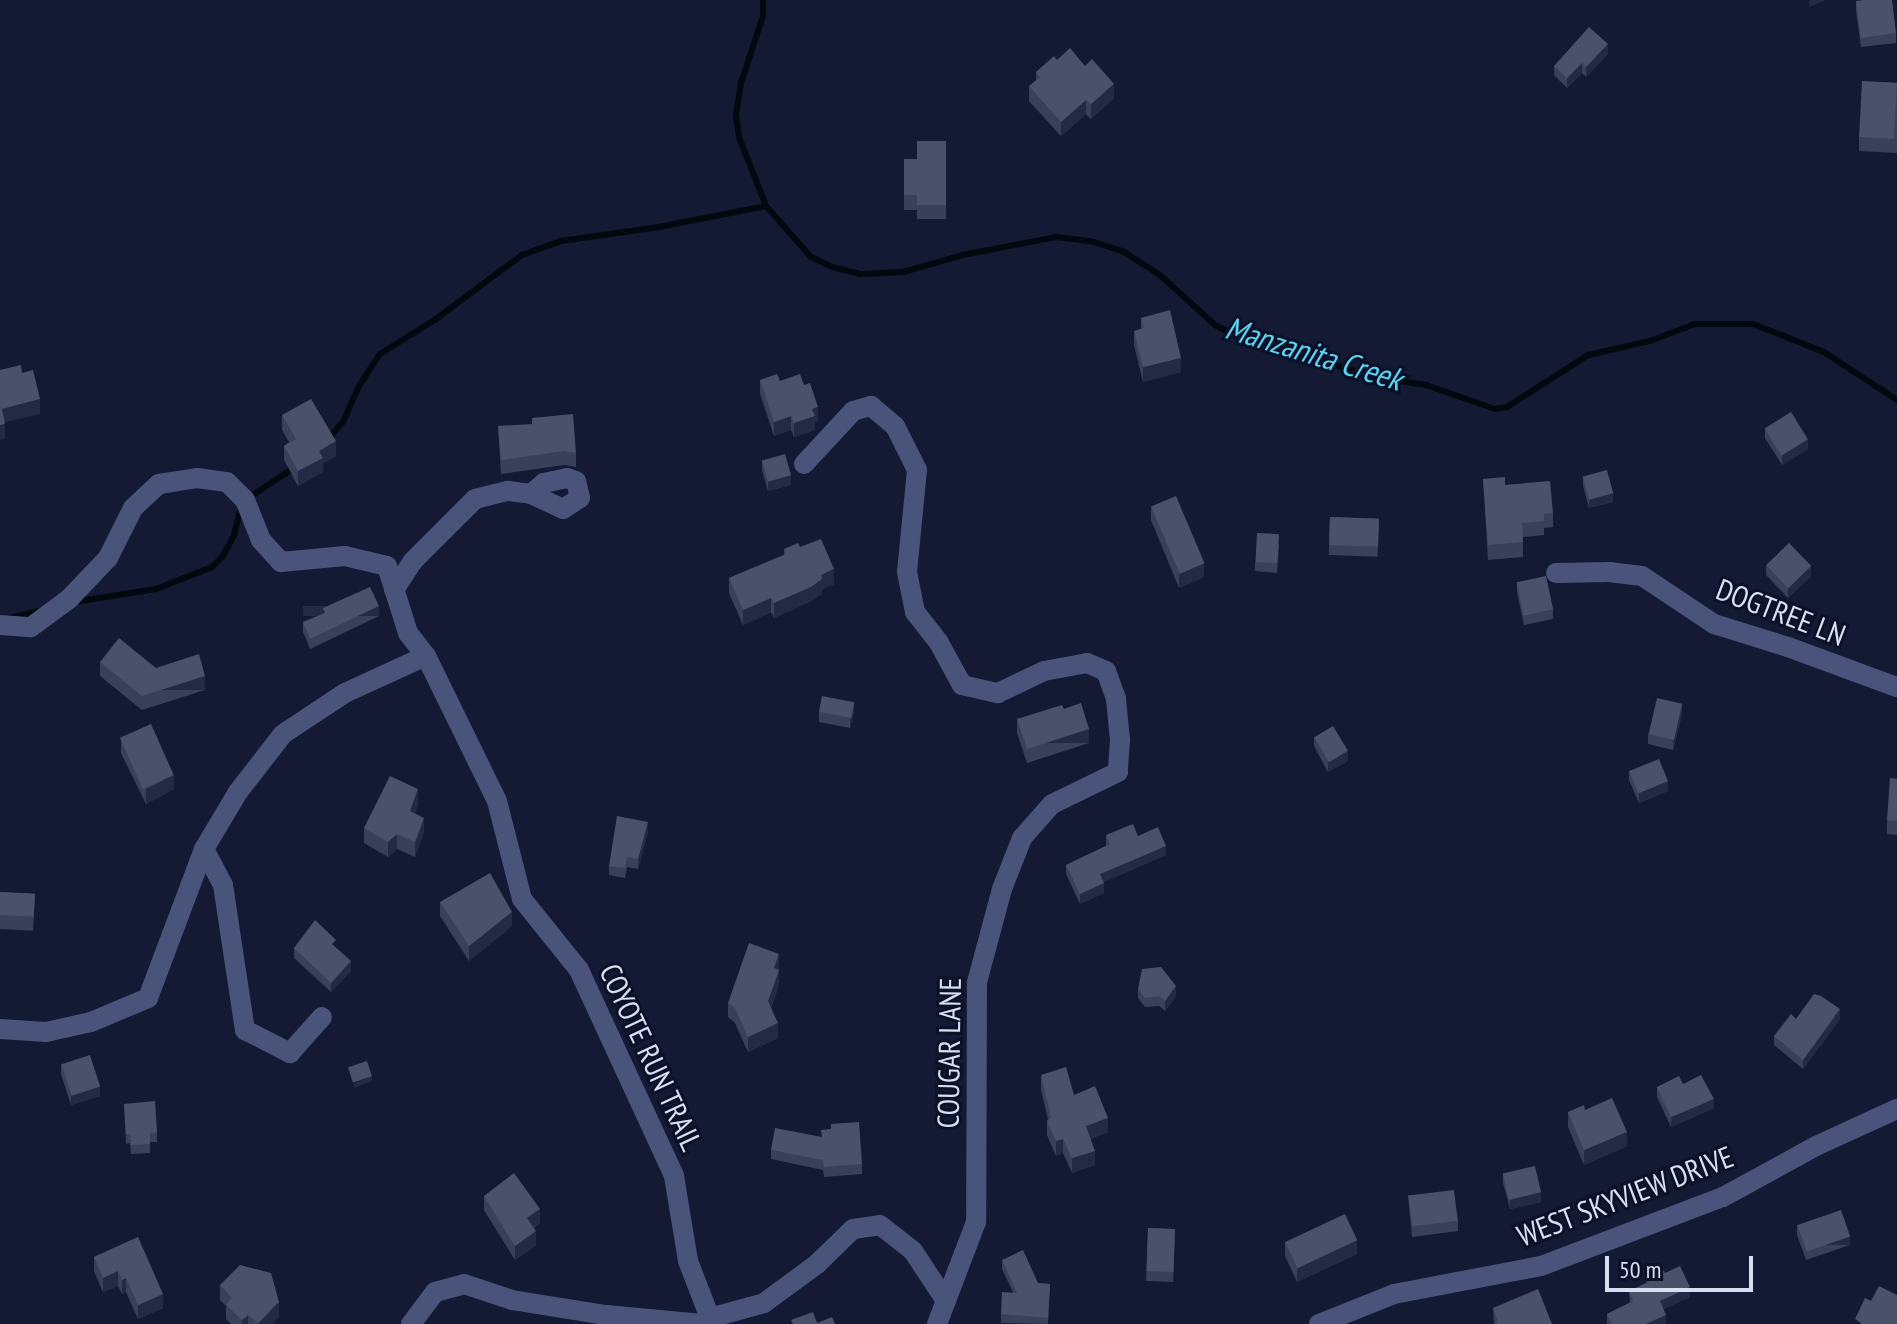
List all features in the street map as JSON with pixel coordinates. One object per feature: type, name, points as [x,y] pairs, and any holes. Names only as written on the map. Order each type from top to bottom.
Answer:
[{"type":"street","name":"COUGAR LANE","points":[[804,464],[853,411],[871,406],[895,426],[917,470],[907,572],[915,612],[939,643],[962,685],[998,693],[1044,671],[1087,663],[1106,671],[1116,699],[1120,740],[1118,772],[1052,804],[1022,838],[1002,889],[977,982],[976,1222],[937,1324]]},
{"type":"street","name":"COYOTE RUN TRAIL","points":[[0,625],[31,627],[69,599],[108,558],[133,508],[159,484],[197,478],[227,482],[245,500],[261,540],[281,562],[345,556],[387,566],[408,633],[426,656],[497,801],[522,899],[579,970],[674,1176],[688,1261],[707,1321]]},
{"type":"street","points":[[394,590],[412,562],[475,499],[508,491],[531,494]]},
{"type":"street","name":"DOGTREE LN","points":[[1556,573],[1642,576],[1714,624],[1897,687]]},
{"type":"street","points":[[0,1029],[46,1032],[91,1022],[148,998],[204,849],[238,792],[283,734],[345,693],[426,656]]},
{"type":"street","points":[[204,849],[223,885],[245,1030],[290,1053],[322,1017]]},
{"type":"street","name":"WEST SKYVIEW DRIVE","points":[[1319,1324],[1394,1294],[1554,1261],[1723,1197],[1816,1146],[1897,1109]]},
{"type":"street","points":[[411,1324],[435,1292],[464,1284],[512,1300],[606,1315],[707,1321],[764,1303],[817,1264],[853,1229],[880,1225],[913,1251],[946,1301]]},
{"type":"building","points":[[1892,0],[1896,33],[1861,38],[1856,1]]},
{"type":"building","points":[[1589,27],[1608,44],[1586,67],[1582,63],[1567,78],[1554,66]]},
{"type":"building","points":[[1070,48],[1085,66],[1092,59],[1114,84],[1091,104],[1086,100],[1061,122],[1029,86],[1040,77],[1036,72],[1054,56],[1057,60]]},
{"type":"building","points":[[1862,81],[1897,83],[1894,139],[1859,137]]},
{"type":"building","points":[[917,141],[946,141],[946,205],[917,205],[917,195],[904,195],[904,159],[917,159]]},
{"type":"building","points":[[1170,310],[1181,358],[1143,367],[1134,331],[1144,328],[1141,318]]},
{"type":"building","points":[[21,365],[22,373],[33,370],[40,399],[2,409],[5,424],[0,425],[0,370]]},
{"type":"building","points":[[777,374],[780,381],[800,374],[804,385],[810,383],[818,407],[812,409],[815,416],[794,423],[791,416],[774,422],[760,380]]},
{"type":"building","points":[[311,399],[336,441],[319,451],[323,458],[298,471],[284,446],[296,439],[282,415]]},
{"type":"building","points":[[1791,412],[1808,439],[1782,456],[1765,428]]},
{"type":"building","points":[[573,414],[576,453],[564,451],[501,460],[498,426],[532,424],[532,418]]},
{"type":"building","points":[[785,454],[791,475],[768,482],[762,461]]},
{"type":"building","points":[[1607,470],[1613,493],[1589,500],[1583,476]]},
{"type":"building","points":[[1505,477],[1505,485],[1550,481],[1553,513],[1544,514],[1544,521],[1522,523],[1523,542],[1488,545],[1483,479]]},
{"type":"building","points":[[1176,496],[1205,563],[1180,574],[1151,507]]},
{"type":"building","points":[[1330,517],[1379,519],[1378,547],[1329,545]]},
{"type":"building","points":[[1257,533],[1279,534],[1277,563],[1255,562]]},
{"type":"building","points":[[821,539],[834,569],[821,575],[822,579],[811,587],[774,603],[771,598],[743,610],[729,578],[786,554],[784,549],[798,543],[800,547]]},
{"type":"building","points":[[1789,543],[1811,566],[1788,588],[1766,565]]},
{"type":"building","points":[[1546,576],[1553,609],[1524,615],[1517,582]]},
{"type":"building","points":[[370,587],[379,606],[310,639],[303,622],[325,613],[323,608]]},
{"type":"building","points":[[119,638],[156,668],[199,654],[205,676],[142,696],[100,662]]},
{"type":"building","points":[[822,696],[854,702],[851,718],[819,712]]},
{"type":"building","points":[[1657,698],[1682,704],[1674,740],[1649,734]]},
{"type":"building","points":[[1081,703],[1089,729],[1027,749],[1017,719],[1062,705],[1064,709]]},
{"type":"building","points":[[151,724],[174,775],[143,789],[120,738]]},
{"type":"building","points":[[1333,726],[1348,751],[1329,762],[1314,737]]},
{"type":"building","points":[[1659,759],[1668,781],[1638,793],[1629,771]]},
{"type":"building","points":[[390,776],[418,789],[410,811],[424,818],[415,842],[397,834],[388,842],[364,828]]},
{"type":"building","points":[[1890,778],[1897,779],[1897,821],[1887,820]]},
{"type":"building","points":[[617,816],[648,822],[638,859],[627,857],[625,868],[609,866]]},
{"type":"building","points":[[1133,824],[1138,836],[1158,827],[1166,846],[1100,874],[1104,883],[1080,894],[1066,865],[1110,844],[1106,835]]},
{"type":"building","points":[[490,873],[512,912],[469,946],[440,902]]},
{"type":"building","points":[[0,892],[35,894],[34,917],[0,915]]},
{"type":"building","points":[[315,920],[336,940],[332,944],[351,961],[331,983],[294,948]]},
{"type":"building","points":[[749,943],[779,954],[774,968],[779,970],[768,1001],[778,1023],[748,1037],[735,1008],[728,1003]]},
{"type":"building","points":[[1161,967],[1176,986],[1165,1001],[1159,996],[1145,998],[1138,989],[1142,969]]},
{"type":"building","points":[[1814,994],[1840,1009],[1803,1060],[1774,1036],[1791,1014],[1796,1019]]},
{"type":"building","points":[[90,1055],[100,1086],[72,1096],[61,1064]]},
{"type":"building","points":[[367,1061],[372,1076],[353,1082],[348,1067]]},
{"type":"building","points":[[1066,1067],[1074,1095],[1095,1086],[1108,1118],[1086,1126],[1095,1151],[1072,1158],[1063,1139],[1056,1141],[1047,1121],[1051,1118],[1041,1075]]},
{"type":"building","points":[[1701,1075],[1714,1099],[1671,1117],[1657,1087],[1679,1076],[1683,1084]]},
{"type":"building","points":[[1612,1098],[1627,1132],[1584,1150],[1568,1112],[1584,1105],[1585,1110]]},
{"type":"building","points":[[155,1101],[157,1132],[150,1133],[150,1144],[131,1145],[130,1134],[126,1134],[124,1104]]},
{"type":"building","points":[[859,1122],[862,1164],[824,1167],[823,1160],[771,1150],[775,1128],[822,1137],[821,1130],[831,1129],[831,1124]]},
{"type":"building","points":[[1535,1166],[1541,1192],[1509,1200],[1503,1173]]},
{"type":"building","points":[[514,1173],[540,1209],[527,1218],[536,1231],[515,1246],[484,1196]]},
{"type":"building","points":[[1454,1190],[1458,1221],[1412,1226],[1408,1196]]},
{"type":"building","points":[[1841,1210],[1850,1236],[1807,1251],[1798,1225]]},
{"type":"building","points":[[1345,1214],[1357,1240],[1297,1268],[1285,1242]]},
{"type":"building","points":[[1148,1228],[1175,1229],[1173,1272],[1146,1271]]},
{"type":"building","points":[[138,1237],[163,1294],[138,1305],[126,1278],[122,1280],[118,1271],[103,1278],[94,1257]]},
{"type":"building","points":[[1023,1250],[1038,1283],[1050,1284],[1048,1318],[1001,1314],[1002,1292],[1017,1293],[1002,1260]]},
{"type":"building","points":[[240,1265],[271,1273],[279,1302],[258,1323],[248,1315],[242,1320],[226,1305],[232,1298],[220,1285]]},
{"type":"building","points":[[1680,1266],[1690,1287],[1660,1301],[1666,1315],[1645,1324],[1612,1324],[1607,1314],[1633,1301],[1629,1291],[1649,1282],[1646,1276],[1663,1269],[1665,1273]]},
{"type":"building","points":[[1879,1286],[1897,1295],[1897,1324],[1860,1324],[1855,1319],[1865,1298],[1871,1301]]},
{"type":"building","points":[[1538,1289],[1552,1324],[1495,1324],[1498,1322],[1493,1308]]},
{"type":"building","points":[[813,1312],[817,1323],[832,1317],[835,1324],[793,1324],[791,1320]]},
{"type":"waterway","name":"Manzanita Creek","points":[[763,0],[763,16],[741,83],[736,115],[739,137],[766,206],[811,257],[832,267],[861,274],[903,272],[963,255],[1056,237],[1094,242],[1124,252],[1160,275],[1215,325],[1243,339],[1381,378],[1426,385],[1495,409],[1507,407],[1588,355],[1650,341],[1695,324],[1753,324],[1824,352],[1897,400]]},
{"type":"waterway","points":[[328,439],[343,422],[359,386],[380,354],[436,319],[522,255],[561,241],[659,227],[766,206]]},
{"type":"waterway","points":[[248,498],[295,467]]},
{"type":"waterway","points":[[74,602],[156,589],[212,567],[223,556],[234,535],[241,506]]},
{"type":"waterway","points":[[11,618],[39,611]]}]
